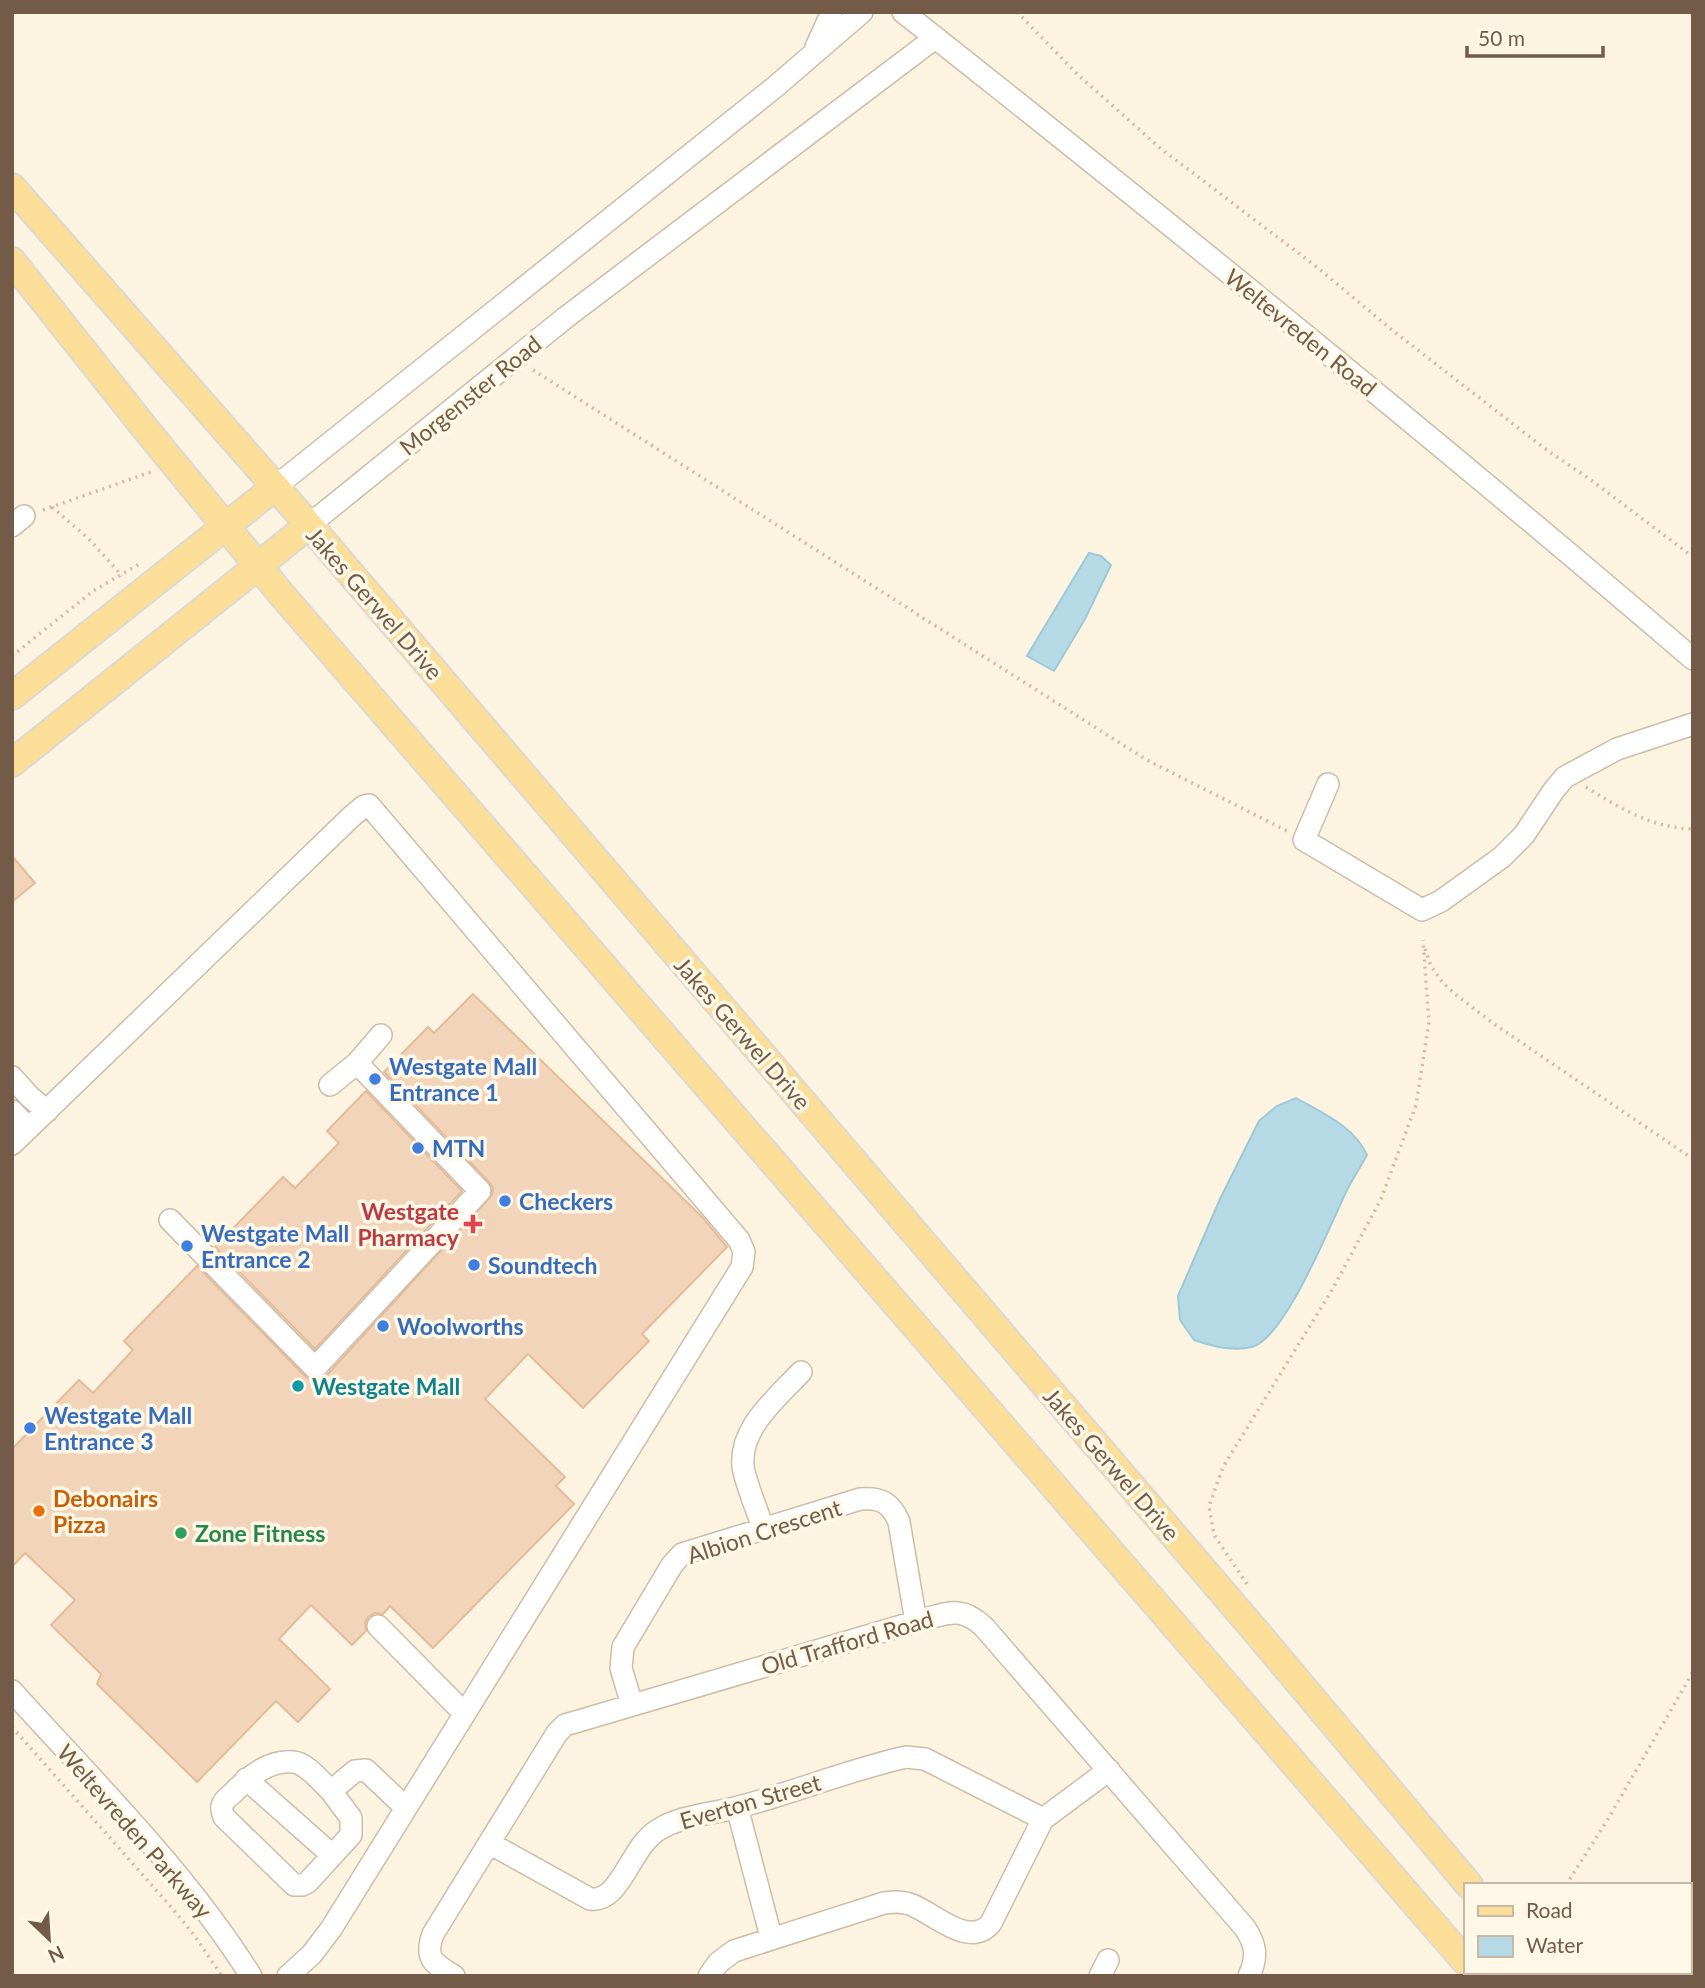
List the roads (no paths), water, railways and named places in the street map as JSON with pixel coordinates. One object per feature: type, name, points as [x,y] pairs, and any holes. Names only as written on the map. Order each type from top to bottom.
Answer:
[{"type":"main road","name":"Jakes Gerwel Drive","points":[[12,187],[309,525],[1241,1614],[1467,1883]]},
{"type":"main road","points":[[12,261],[226,527],[468,812],[1464,1960]]},
{"type":"main road","points":[[12,696],[275,488]]},
{"type":"main road","name":"Morgenster Road","points":[[12,763],[309,525]]},
{"type":"street","points":[[812,55],[832,12]]},
{"type":"street","points":[[275,488],[862,12]]},
{"type":"street","name":"Weltevreden Road","points":[[903,12],[1045,124],[1525,515],[1693,659]]},
{"type":"street","name":"Morgenster Road","points":[[309,525],[515,358],[935,38]]},
{"type":"street","points":[[1328,784],[1304,840],[1422,909],[1441,901],[1502,857],[1524,835],[1565,777],[1617,749],[1693,724]]},
{"type":"street","points":[[12,1144],[351,817],[364,806],[369,806],[739,1240],[744,1252],[742,1267],[331,1929],[312,1954],[288,1976]]},
{"type":"street","points":[[330,1084],[357,1063],[381,1035]]},
{"type":"street","points":[[170,1220],[315,1368],[480,1191],[357,1063]]},
{"type":"street","points":[[12,1077],[47,1111]]},
{"type":"street","points":[[12,1111],[28,1128]]},
{"type":"street","points":[[763,1528],[744,1470],[744,1445],[762,1414],[801,1372]]},
{"type":"street","name":"Albion Crescent","points":[[632,1705],[621,1668],[624,1647],[672,1565],[682,1554],[860,1499],[889,1503],[899,1522],[916,1622]]},
{"type":"street","name":"Old Trafford Road","points":[[454,1976],[433,1961],[429,1953],[430,1942],[561,1728],[574,1721],[958,1612],[972,1616],[1245,1928],[1256,1950],[1249,1976]]},
{"type":"street","points":[[378,1626],[464,1713]]},
{"type":"street","name":"Weltevreden Parkway","points":[[12,1691],[183,1882],[232,1945],[251,1976]]},
{"type":"street","name":"Everton Street","points":[[491,1844],[590,1899],[597,1900],[614,1890],[639,1847],[657,1830],[676,1821],[737,1807],[893,1760],[915,1757],[925,1759],[1043,1819]]},
{"type":"street","points":[[293,1762],[303,1766],[331,1791],[351,1818],[351,1835],[308,1882],[302,1885],[294,1885],[224,1817],[222,1810],[223,1802],[246,1779],[266,1767],[293,1762]]},
{"type":"street","points":[[331,1791],[355,1770],[364,1769],[405,1807]]},
{"type":"street","points":[[709,1976],[718,1963],[734,1951],[884,1903],[912,1905],[968,1933],[982,1932],[991,1923],[1043,1819],[1109,1770]]},
{"type":"street","points":[[246,1779],[332,1855]]},
{"type":"street","points":[[737,1807],[771,1937]]},
{"type":"water","points":[[1089,553],[1101,556],[1111,565],[1085,619],[1054,671],[1027,656]]},
{"type":"water","points":[[1296,1098],[1346,1128],[1367,1155],[1348,1188],[1307,1276],[1279,1323],[1265,1339],[1252,1347],[1237,1349],[1194,1340],[1180,1320],[1178,1296],[1220,1199],[1259,1121],[1277,1106]]},
{"type":"place","name":"Westgate Mall Entrance 1","points":[[375,1079]]},
{"type":"place","name":"MTN","points":[[418,1148]]},
{"type":"place","name":"Checkers","points":[[505,1201]]},
{"type":"place","name":"Westgate Pharmacy","points":[[473,1224]]},
{"type":"place","name":"Westgate Mall Entrance 2","points":[[187,1246]]},
{"type":"place","name":"Soundtech","points":[[474,1265]]},
{"type":"place","name":"Woolworths","points":[[383,1326]]},
{"type":"place","name":"Westgate Mall","points":[[298,1386]]},
{"type":"place","name":"Westgate Mall Entrance 3","points":[[30,1428]]},
{"type":"place","name":"Debonairs Pizza","points":[[39,1511]]},
{"type":"place","name":"Zone Fitness","points":[[181,1533]]}]
